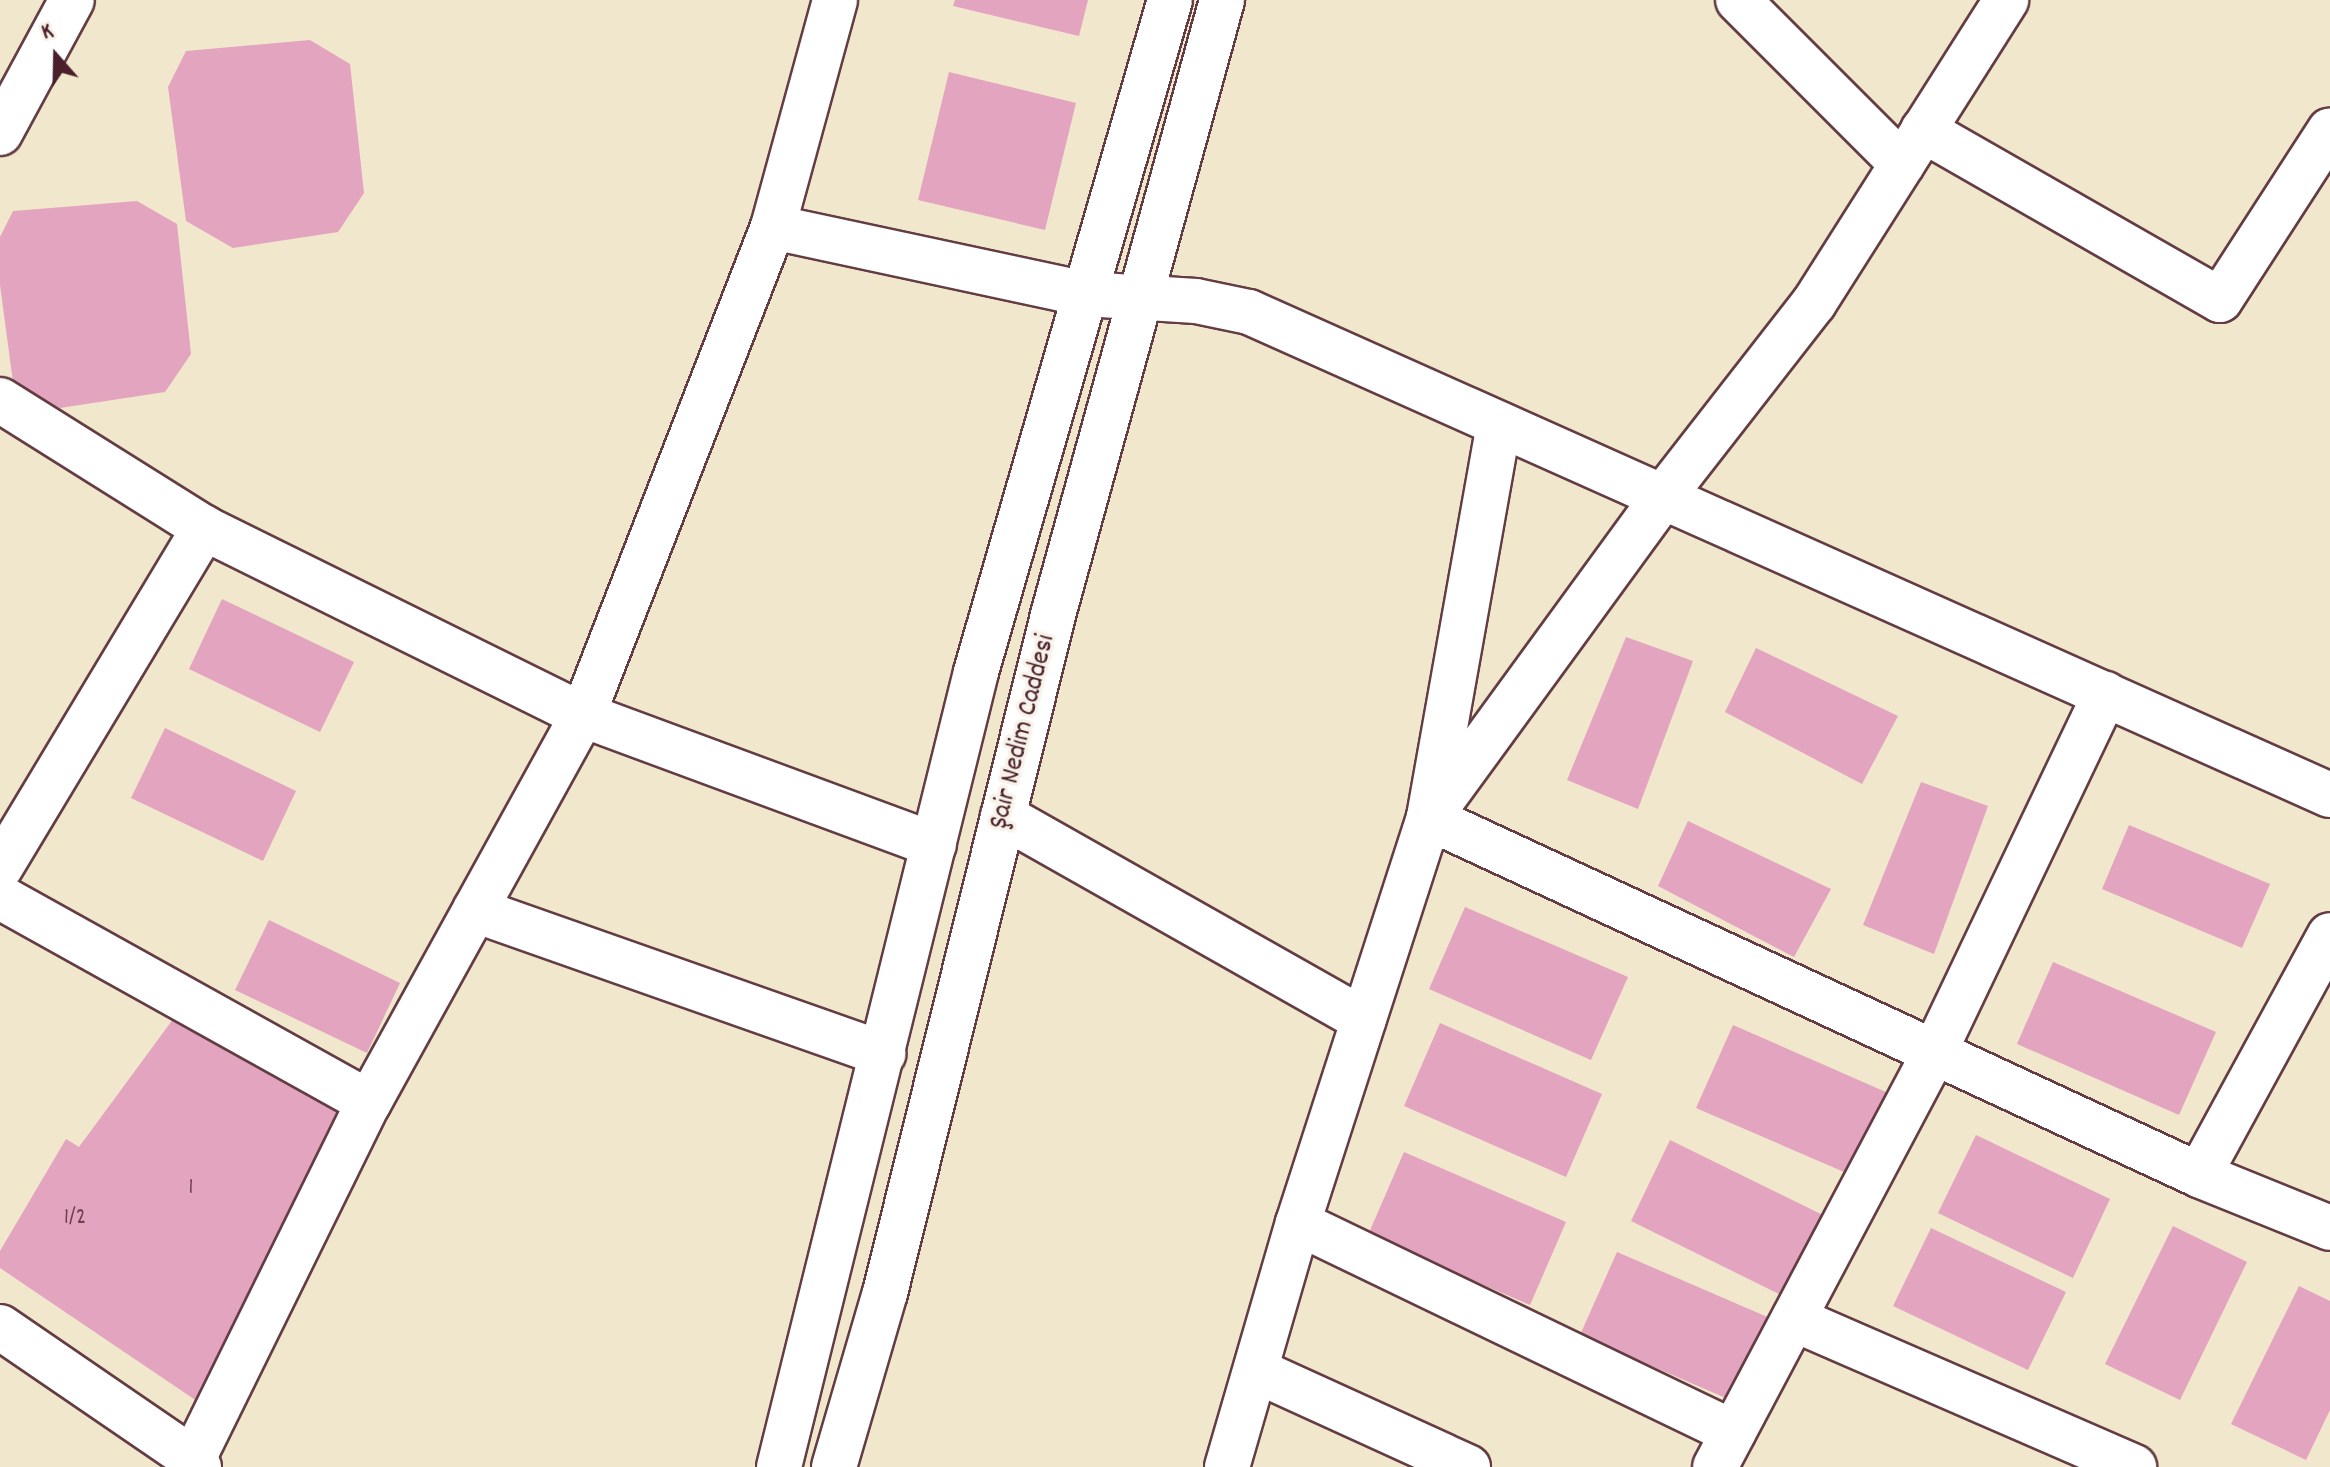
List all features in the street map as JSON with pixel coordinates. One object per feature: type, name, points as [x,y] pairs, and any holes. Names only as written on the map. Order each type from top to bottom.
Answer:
[{"type":"street","points":[[0,133],[72,0]]},
{"type":"street","points":[[0,1327],[196,1463],[369,1102],[583,715],[773,227],[835,0]]},
{"type":"street","points":[[779,1467],[976,672],[1170,0]]},
{"type":"street","name":"Şair Nedim Caddesi","points":[[834,1467],[885,1293],[1053,615],[1222,0]]},
{"type":"street","points":[[1738,0],[1913,147],[2220,300],[2330,130]]},
{"type":"street","points":[[1429,818],[1662,498],[1814,303],[2006,0]]},
{"type":"street","points":[[773,227],[1085,294],[1196,301],[1249,312],[2330,795]]},
{"type":"street","points":[[0,400],[204,528],[583,715],[934,845]]},
{"type":"street","points":[[1227,1467],[1298,1223],[1429,818],[1499,424]]},
{"type":"street","points":[[0,868],[204,528]]},
{"type":"street","points":[[1298,1223],[1724,1450],[1934,1053],[2105,694]]},
{"type":"street","points":[[1003,816],[1363,1020]]},
{"type":"street","points":[[1429,818],[2199,1175],[2330,1228]]},
{"type":"street","points":[[0,897],[369,1102]]},
{"type":"street","points":[[475,910],[883,1054]]},
{"type":"street","points":[[2199,1175],[2330,935]]},
{"type":"street","points":[[1794,1319],[2134,1467]]},
{"type":"street","points":[[1257,1371],[1468,1467]]},
{"type":"building","points":[[955,0],[1088,0],[1079,36],[953,6]]},
{"type":"building","points":[[310,40],[350,64],[364,193],[338,232],[233,248],[186,221],[168,87],[186,51]]},
{"type":"building","points":[[949,72],[1076,103],[1045,230],[918,200]]},
{"type":"building","points":[[137,201],[177,224],[191,354],[165,392],[60,408],[13,382],[0,285],[0,237],[13,211]]},
{"type":"building","points":[[222,599],[354,662],[320,732],[189,669]]},
{"type":"building","points":[[1626,637],[1693,661],[1638,809],[1567,780]]},
{"type":"building","points":[[1756,648],[1898,716],[1862,784],[1725,712]]},
{"type":"building","points":[[165,728],[296,791],[263,861],[131,798]]},
{"type":"building","points":[[1921,782],[1988,806],[1934,954],[1863,925]]},
{"type":"building","points":[[1688,821],[1831,889],[1794,957],[1658,886]]},
{"type":"building","points":[[2129,825],[2270,884],[2242,948],[2102,889]]},
{"type":"building","points":[[1465,907],[1628,977],[1591,1060],[1429,989]]},
{"type":"building","points":[[269,920],[400,983],[367,1053],[235,990]]},
{"type":"building","points":[[2053,962],[2216,1032],[2179,1115],[2017,1044]]},
{"type":"building","points":[[179,1011],[368,1124],[219,1416],[0,1268],[0,1251],[66,1139],[79,1147]]},
{"type":"building","points":[[1440,1023],[1602,1094],[1566,1177],[1404,1106]]},
{"type":"building","points":[[1733,1025],[1895,1096],[1858,1178],[1696,1108]]},
{"type":"building","points":[[1976,1135],[2110,1199],[2073,1278],[1938,1213]]},
{"type":"building","points":[[1670,1140],[1829,1218],[1789,1299],[1631,1221]]},
{"type":"building","points":[[1404,1152],[1566,1222],[1530,1305],[1368,1235]]},
{"type":"building","points":[[2173,1226],[2247,1262],[2180,1400],[2105,1364]]},
{"type":"building","points":[[1931,1228],[2066,1292],[2028,1370],[1893,1306]]},
{"type":"building","points":[[1617,1252],[1779,1322],[1742,1405],[1580,1335]]},
{"type":"building","points":[[2299,1286],[2330,1301],[2330,1410],[2306,1460],[2231,1424]]}]
